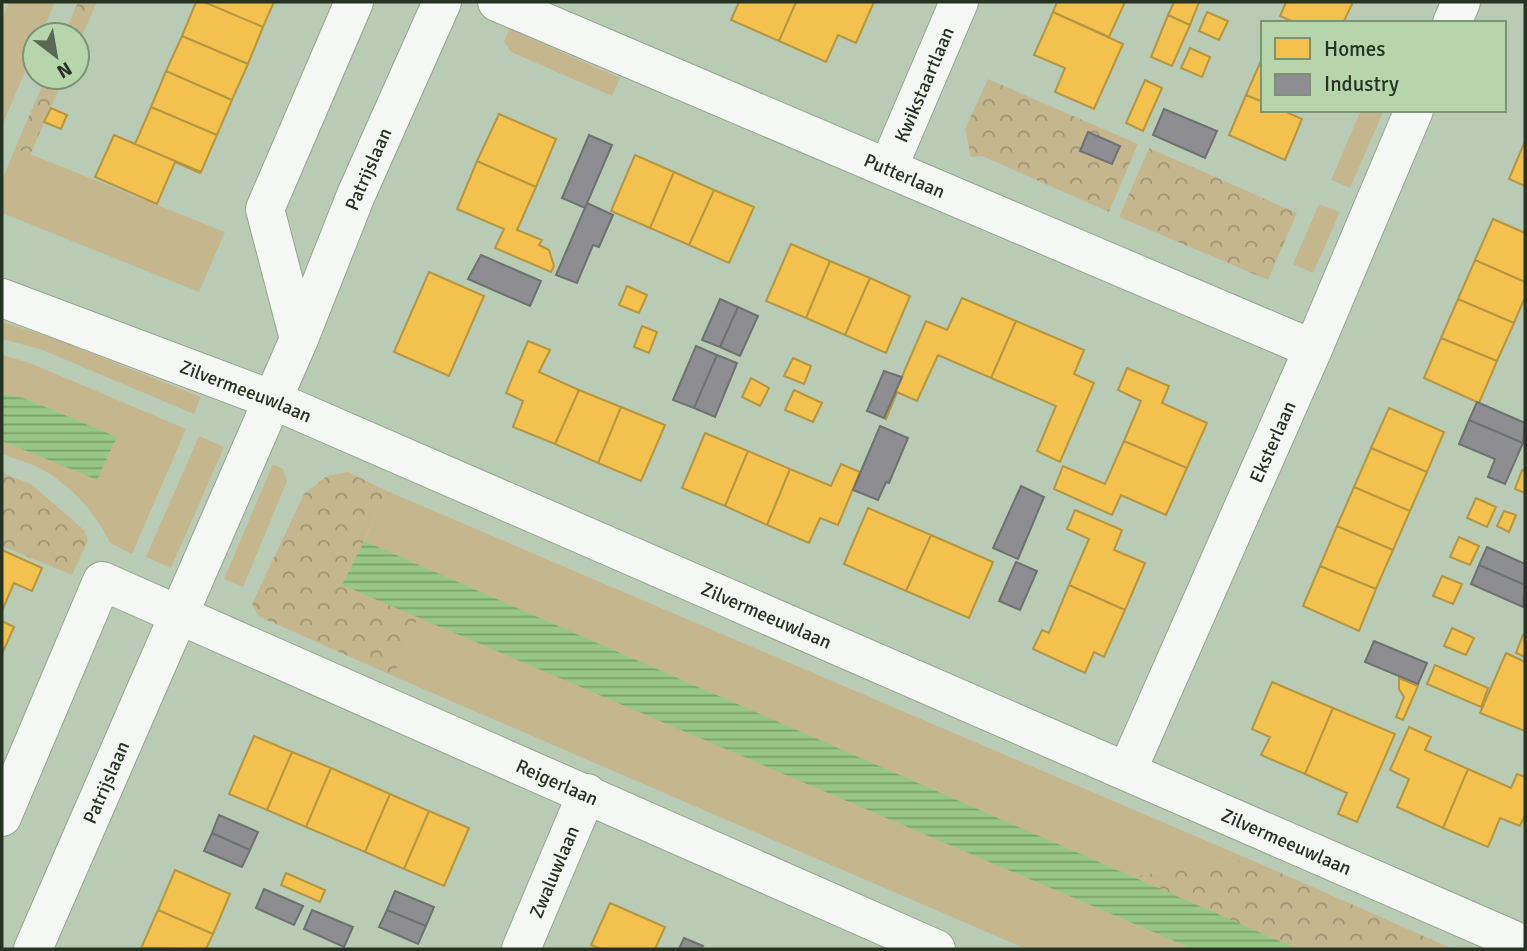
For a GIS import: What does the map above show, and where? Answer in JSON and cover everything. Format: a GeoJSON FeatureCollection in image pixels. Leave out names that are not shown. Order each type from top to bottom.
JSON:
{"type":"FeatureCollection","features":[{"type":"Feature","properties":{"kind":"street"},"geometry":{"type":"LineString","coordinates":[[299,340],[265,209],[354,2]]}},
{"type":"Feature","properties":{"kind":"street","name":"Patrijslaan"},"geometry":{"type":"LineString","coordinates":[[33,949],[299,340],[356,195],[442,2]]}},
{"type":"Feature","properties":{"kind":"street","name":"Putterlaan"},"geometry":{"type":"LineString","coordinates":[[497,2],[1313,349]]}},
{"type":"Feature","properties":{"kind":"street","name":"Kwikstaartlaan"},"geometry":{"type":"LineString","coordinates":[[888,168],[959,2]]}},
{"type":"Feature","properties":{"kind":"street"},"geometry":{"type":"LineString","coordinates":[[1453,21],[1461,2]]}},
{"type":"Feature","properties":{"kind":"street","name":"Eksterlaan"},"geometry":{"type":"LineString","coordinates":[[1127,771],[1313,349],[1413,112]]}},
{"type":"Feature","properties":{"kind":"street","name":"Zilvermeeuwlaan"},"geometry":{"type":"LineString","coordinates":[[2,298],[273,400],[1525,945]]}},
{"type":"Feature","properties":{"kind":"street"},"geometry":{"type":"LineString","coordinates":[[2,817],[102,580],[178,615]]}},
{"type":"Feature","properties":{"kind":"street","name":"Reigerlaan"},"geometry":{"type":"LineString","coordinates":[[178,615],[936,949]]}},
{"type":"Feature","properties":{"kind":"street","name":"Zwaluwlaan"},"geometry":{"type":"LineString","coordinates":[[521,949],[587,793]]}},
{"type":"Feature","properties":{"kind":"green space"},"geometry":{"type":"Polygon","coordinates":[[[9,2],[55,2],[47,21],[21,21],[21,81],[2,126],[2,19],[9,2]]]}},
{"type":"Feature","properties":{"kind":"green space"},"geometry":{"type":"Polygon","coordinates":[[[78,2],[97,2],[89,21],[70,21],[78,2]]]}},
{"type":"Feature","properties":{"kind":"green space"},"geometry":{"type":"Polygon","coordinates":[[[509,29],[620,78],[612,96],[511,52],[504,42],[509,29]]]}},
{"type":"Feature","properties":{"kind":"green space"},"geometry":{"type":"Polygon","coordinates":[[[988,79],[1138,144],[1109,212],[982,156],[971,157],[965,129],[988,79]]]}},
{"type":"Feature","properties":{"kind":"green space"},"geometry":{"type":"Polygon","coordinates":[[[40,91],[58,91],[30,155],[15,148],[40,91]]]}},
{"type":"Feature","properties":{"kind":"green space"},"geometry":{"type":"Polygon","coordinates":[[[1360,112],[1383,112],[1350,188],[1331,180],[1360,112]]]}},
{"type":"Feature","properties":{"kind":"green space"},"geometry":{"type":"Polygon","coordinates":[[[15,148],[225,232],[199,292],[2,213],[2,181],[15,148]]]}},
{"type":"Feature","properties":{"kind":"green space"},"geometry":{"type":"Polygon","coordinates":[[[1149,148],[1297,213],[1268,280],[1119,217],[1149,148]]]}},
{"type":"Feature","properties":{"kind":"green space"},"geometry":{"type":"Polygon","coordinates":[[[1319,204],[1340,212],[1313,273],[1293,264],[1319,204]]]}},
{"type":"Feature","properties":{"kind":"green space"},"geometry":{"type":"Polygon","coordinates":[[[2,322],[53,338],[201,397],[194,414],[40,349],[2,339],[2,322]]]}},
{"type":"Feature","properties":{"kind":"green space"},"geometry":{"type":"Polygon","coordinates":[[[2,355],[30,363],[186,429],[132,554],[110,543],[90,511],[63,484],[38,468],[2,454],[2,441],[97,480],[117,437],[24,398],[2,393],[2,355]]]}},
{"type":"Feature","properties":{"kind":"green space"},"geometry":{"type":"Polygon","coordinates":[[[199,436],[224,447],[171,568],[146,557],[199,436]]]}},
{"type":"Feature","properties":{"kind":"green space"},"geometry":{"type":"Polygon","coordinates":[[[273,464],[283,469],[287,481],[243,587],[224,579],[273,464]]]}},
{"type":"Feature","properties":{"kind":"green space"},"geometry":{"type":"Polygon","coordinates":[[[348,472],[387,491],[343,585],[418,617],[393,676],[258,616],[252,604],[304,494],[327,476],[348,472]]]}},
{"type":"Feature","properties":{"kind":"green space"},"geometry":{"type":"Polygon","coordinates":[[[2,473],[31,484],[84,530],[88,541],[72,575],[2,546],[2,473]]]}},
{"type":"Feature","properties":{"kind":"green space"},"geometry":{"type":"Polygon","coordinates":[[[387,491],[1249,859],[1129,877],[364,541],[387,491]]]}},
{"type":"Feature","properties":{"kind":"green space"},"geometry":{"type":"Polygon","coordinates":[[[418,617],[1193,949],[1026,949],[393,676],[418,617]]]}},
{"type":"Feature","properties":{"kind":"green space"},"geometry":{"type":"Polygon","coordinates":[[[1249,859],[1453,949],[1298,949],[1129,877],[1249,859]]]}},
{"type":"Feature","properties":{"kind":"shaded area"},"geometry":{"type":"Polygon","coordinates":[[[2,393],[24,398],[117,437],[97,480],[2,441],[2,393]]]}},
{"type":"Feature","properties":{"kind":"shaded area"},"geometry":{"type":"Polygon","coordinates":[[[364,541],[1298,949],[1193,949],[342,585],[364,541]]]}},
{"type":"Feature","properties":{"kind":"building: Homes"},"geometry":{"type":"Polygon","coordinates":[[[196,2],[204,2],[263,27],[248,64],[182,36],[196,2]]]}},
{"type":"Feature","properties":{"kind":"building: Homes"},"geometry":{"type":"Polygon","coordinates":[[[204,2],[274,2],[263,27],[204,2]]]}},
{"type":"Feature","properties":{"kind":"building: Homes"},"geometry":{"type":"Polygon","coordinates":[[[739,2],[796,2],[779,41],[731,20],[739,2]]]}},
{"type":"Feature","properties":{"kind":"building: Homes"},"geometry":{"type":"Polygon","coordinates":[[[796,2],[874,2],[856,43],[838,35],[826,62],[779,41],[796,2]]]}},
{"type":"Feature","properties":{"kind":"building: Homes"},"geometry":{"type":"Polygon","coordinates":[[[1057,2],[1125,2],[1109,37],[1053,12],[1057,2]]]}},
{"type":"Feature","properties":{"kind":"building: Homes"},"geometry":{"type":"Polygon","coordinates":[[[1174,2],[1199,2],[1190,25],[1168,15],[1174,2]]]}},
{"type":"Feature","properties":{"kind":"building: Homes"},"geometry":{"type":"Polygon","coordinates":[[[1286,2],[1353,2],[1344,21],[1291,21],[1280,16],[1286,2]]]}},
{"type":"Feature","properties":{"kind":"building: Homes"},"geometry":{"type":"Polygon","coordinates":[[[1053,12],[1123,44],[1094,109],[1055,92],[1065,68],[1034,55],[1053,12]]]}},
{"type":"Feature","properties":{"kind":"building: Homes"},"geometry":{"type":"Polygon","coordinates":[[[1207,12],[1228,21],[1219,40],[1199,31],[1207,12]]]}},
{"type":"Feature","properties":{"kind":"building: Homes"},"geometry":{"type":"Polygon","coordinates":[[[1168,15],[1190,25],[1172,66],[1151,57],[1168,15]]]}},
{"type":"Feature","properties":{"kind":"building: Homes"},"geometry":{"type":"Polygon","coordinates":[[[182,36],[248,64],[232,100],[166,71],[182,36]]]}},
{"type":"Feature","properties":{"kind":"building: Homes"},"geometry":{"type":"Polygon","coordinates":[[[1190,48],[1210,57],[1202,77],[1181,68],[1190,48]]]}},
{"type":"Feature","properties":{"kind":"building: Homes"},"geometry":{"type":"Polygon","coordinates":[[[1261,61],[1261,101],[1246,95],[1261,61]]]}},
{"type":"Feature","properties":{"kind":"building: Homes"},"geometry":{"type":"Polygon","coordinates":[[[166,71],[232,100],[217,135],[151,107],[166,71]]]}},
{"type":"Feature","properties":{"kind":"building: Homes"},"geometry":{"type":"Polygon","coordinates":[[[1145,80],[1162,88],[1143,131],[1126,123],[1145,80]]]}},
{"type":"Feature","properties":{"kind":"building: Homes"},"geometry":{"type":"Polygon","coordinates":[[[1246,95],[1261,101],[1261,112],[1286,112],[1302,119],[1285,160],[1229,135],[1246,95]]]}},
{"type":"Feature","properties":{"kind":"building: Homes"},"geometry":{"type":"Polygon","coordinates":[[[151,107],[217,135],[201,172],[135,144],[151,107]]]}},
{"type":"Feature","properties":{"kind":"building: Homes"},"geometry":{"type":"Polygon","coordinates":[[[51,108],[67,115],[61,129],[44,122],[51,108]]]}},
{"type":"Feature","properties":{"kind":"building: Homes"},"geometry":{"type":"Polygon","coordinates":[[[499,114],[556,139],[536,187],[477,161],[499,114]]]}},
{"type":"Feature","properties":{"kind":"building: Homes"},"geometry":{"type":"Polygon","coordinates":[[[114,135],[201,172],[175,162],[157,204],[95,177],[114,135]]]}},
{"type":"Feature","properties":{"kind":"building: Homes"},"geometry":{"type":"Polygon","coordinates":[[[1525,141],[1525,186],[1509,179],[1525,141]]]}},
{"type":"Feature","properties":{"kind":"building: Homes"},"geometry":{"type":"Polygon","coordinates":[[[635,155],[674,172],[650,228],[611,211],[635,155]]]}},
{"type":"Feature","properties":{"kind":"building: Homes"},"geometry":{"type":"Polygon","coordinates":[[[477,161],[536,187],[517,230],[542,240],[539,245],[549,250],[554,266],[551,272],[495,248],[504,229],[457,209],[477,161]]]}},
{"type":"Feature","properties":{"kind":"building: Homes"},"geometry":{"type":"Polygon","coordinates":[[[674,172],[714,190],[689,245],[650,228],[674,172]]]}},
{"type":"Feature","properties":{"kind":"building: Homes"},"geometry":{"type":"Polygon","coordinates":[[[714,190],[754,207],[729,263],[689,245],[714,190]]]}},
{"type":"Feature","properties":{"kind":"building: Homes"},"geometry":{"type":"Polygon","coordinates":[[[1493,219],[1525,233],[1525,282],[1475,260],[1493,219]]]}},
{"type":"Feature","properties":{"kind":"building: Homes"},"geometry":{"type":"Polygon","coordinates":[[[791,244],[830,261],[806,318],[766,301],[791,244]]]}},
{"type":"Feature","properties":{"kind":"building: Homes"},"geometry":{"type":"Polygon","coordinates":[[[1475,260],[1525,282],[1525,297],[1514,323],[1458,299],[1475,260]]]}},
{"type":"Feature","properties":{"kind":"building: Homes"},"geometry":{"type":"Polygon","coordinates":[[[830,261],[870,278],[845,335],[806,318],[830,261]]]}},
{"type":"Feature","properties":{"kind":"building: Homes"},"geometry":{"type":"Polygon","coordinates":[[[429,272],[484,296],[449,376],[394,352],[429,272]]]}},
{"type":"Feature","properties":{"kind":"building: Homes"},"geometry":{"type":"Polygon","coordinates":[[[870,278],[910,296],[886,353],[845,335],[870,278]]]}},
{"type":"Feature","properties":{"kind":"building: Homes"},"geometry":{"type":"Polygon","coordinates":[[[627,286],[647,295],[639,313],[619,305],[627,286]]]}},
{"type":"Feature","properties":{"kind":"building: Homes"},"geometry":{"type":"Polygon","coordinates":[[[962,298],[1016,321],[991,378],[938,355],[917,401],[897,392],[886,419],[884,418],[926,321],[947,330],[962,298]]]}},
{"type":"Feature","properties":{"kind":"building: Homes"},"geometry":{"type":"Polygon","coordinates":[[[1458,299],[1514,323],[1497,361],[1441,338],[1458,299]]]}},
{"type":"Feature","properties":{"kind":"building: Homes"},"geometry":{"type":"Polygon","coordinates":[[[1016,321],[1084,350],[1074,374],[1094,383],[1060,462],[1037,451],[1056,406],[991,378],[1016,321]]]}},
{"type":"Feature","properties":{"kind":"building: Homes"},"geometry":{"type":"Polygon","coordinates":[[[642,326],[657,332],[649,353],[634,347],[642,326]]]}},
{"type":"Feature","properties":{"kind":"building: Homes"},"geometry":{"type":"Polygon","coordinates":[[[1441,338],[1497,361],[1479,403],[1424,378],[1441,338]]]}},
{"type":"Feature","properties":{"kind":"building: Homes"},"geometry":{"type":"Polygon","coordinates":[[[528,341],[550,350],[539,372],[579,390],[555,444],[513,427],[523,401],[506,393],[528,341]]]}},
{"type":"Feature","properties":{"kind":"building: Homes"},"geometry":{"type":"Polygon","coordinates":[[[793,358],[811,366],[804,384],[784,376],[793,358]]]}},
{"type":"Feature","properties":{"kind":"building: Homes"},"geometry":{"type":"Polygon","coordinates":[[[1127,368],[1169,386],[1162,403],[1207,423],[1187,468],[1124,441],[1141,401],[1118,390],[1127,368]]]}},
{"type":"Feature","properties":{"kind":"building: Homes"},"geometry":{"type":"Polygon","coordinates":[[[751,378],[769,388],[760,406],[742,397],[751,378]]]}},
{"type":"Feature","properties":{"kind":"building: Homes"},"geometry":{"type":"Polygon","coordinates":[[[579,390],[621,407],[598,463],[555,444],[579,390]]]}},
{"type":"Feature","properties":{"kind":"building: Homes"},"geometry":{"type":"Polygon","coordinates":[[[794,390],[822,403],[813,422],[785,410],[794,390]]]}},
{"type":"Feature","properties":{"kind":"building: Homes"},"geometry":{"type":"Polygon","coordinates":[[[621,407],[665,425],[641,481],[598,463],[621,407]]]}},
{"type":"Feature","properties":{"kind":"building: Homes"},"geometry":{"type":"Polygon","coordinates":[[[1389,408],[1444,432],[1427,472],[1371,448],[1389,408]]]}},
{"type":"Feature","properties":{"kind":"building: Homes"},"geometry":{"type":"Polygon","coordinates":[[[705,433],[748,451],[725,506],[682,488],[705,433]]]}},
{"type":"Feature","properties":{"kind":"building: Homes"},"geometry":{"type":"Polygon","coordinates":[[[1124,441],[1187,468],[1166,515],[1121,495],[1112,515],[1054,489],[1063,466],[1105,484],[1124,441]]]}},
{"type":"Feature","properties":{"kind":"building: Homes"},"geometry":{"type":"Polygon","coordinates":[[[1371,448],[1427,472],[1410,511],[1354,487],[1371,448]]]}},
{"type":"Feature","properties":{"kind":"building: Homes"},"geometry":{"type":"Polygon","coordinates":[[[748,451],[790,469],[767,525],[725,506],[748,451]]]}},
{"type":"Feature","properties":{"kind":"building: Homes"},"geometry":{"type":"Polygon","coordinates":[[[841,464],[860,472],[838,525],[820,518],[809,543],[767,525],[790,469],[831,486],[841,464]]]}},
{"type":"Feature","properties":{"kind":"building: Homes"},"geometry":{"type":"Polygon","coordinates":[[[1522,470],[1525,471],[1525,493],[1515,489],[1522,470]]]}},
{"type":"Feature","properties":{"kind":"building: Homes"},"geometry":{"type":"Polygon","coordinates":[[[1354,487],[1410,511],[1393,550],[1337,526],[1354,487]]]}},
{"type":"Feature","properties":{"kind":"building: Homes"},"geometry":{"type":"Polygon","coordinates":[[[1476,498],[1496,507],[1487,527],[1467,518],[1476,498]]]}},
{"type":"Feature","properties":{"kind":"building: Homes"},"geometry":{"type":"Polygon","coordinates":[[[868,508],[931,535],[906,591],[844,564],[868,508]]]}},
{"type":"Feature","properties":{"kind":"building: Homes"},"geometry":{"type":"Polygon","coordinates":[[[1075,510],[1122,530],[1114,550],[1145,563],[1125,610],[1069,585],[1089,539],[1067,529],[1075,510]]]}},
{"type":"Feature","properties":{"kind":"building: Homes"},"geometry":{"type":"Polygon","coordinates":[[[1504,511],[1516,515],[1509,532],[1497,526],[1504,511]]]}},
{"type":"Feature","properties":{"kind":"building: Homes"},"geometry":{"type":"Polygon","coordinates":[[[1337,526],[1393,550],[1376,589],[1320,566],[1337,526]]]}},
{"type":"Feature","properties":{"kind":"building: Homes"},"geometry":{"type":"Polygon","coordinates":[[[931,535],[993,562],[969,618],[906,591],[931,535]]]}},
{"type":"Feature","properties":{"kind":"building: Homes"},"geometry":{"type":"Polygon","coordinates":[[[1459,537],[1479,546],[1470,565],[1450,557],[1459,537]]]}},
{"type":"Feature","properties":{"kind":"building: Homes"},"geometry":{"type":"Polygon","coordinates":[[[2,550],[42,568],[32,591],[14,583],[2,611],[2,550]]]}},
{"type":"Feature","properties":{"kind":"building: Homes"},"geometry":{"type":"Polygon","coordinates":[[[1320,566],[1376,589],[1359,631],[1303,606],[1320,566]]]}},
{"type":"Feature","properties":{"kind":"building: Homes"},"geometry":{"type":"Polygon","coordinates":[[[1442,576],[1462,584],[1453,604],[1433,596],[1442,576]]]}},
{"type":"Feature","properties":{"kind":"building: Homes"},"geometry":{"type":"Polygon","coordinates":[[[1069,585],[1125,610],[1104,657],[1094,652],[1085,673],[1033,649],[1042,630],[1049,633],[1069,585]]]}},
{"type":"Feature","properties":{"kind":"building: Homes"},"geometry":{"type":"Polygon","coordinates":[[[2,621],[14,627],[2,654],[2,621]]]}},
{"type":"Feature","properties":{"kind":"building: Homes"},"geometry":{"type":"Polygon","coordinates":[[[1452,628],[1474,638],[1466,655],[1444,646],[1452,628]]]}},
{"type":"Feature","properties":{"kind":"building: Homes"},"geometry":{"type":"Polygon","coordinates":[[[1523,635],[1525,636],[1525,657],[1516,653],[1523,635]]]}},
{"type":"Feature","properties":{"kind":"building: Homes"},"geometry":{"type":"Polygon","coordinates":[[[1506,653],[1525,662],[1525,731],[1480,713],[1506,653]]]}},
{"type":"Feature","properties":{"kind":"building: Homes"},"geometry":{"type":"Polygon","coordinates":[[[1435,665],[1488,688],[1481,707],[1427,684],[1435,665]]]}},
{"type":"Feature","properties":{"kind":"building: Homes"},"geometry":{"type":"Polygon","coordinates":[[[1399,678],[1418,686],[1403,720],[1396,717],[1404,697],[1399,689],[1399,678]]]}},
{"type":"Feature","properties":{"kind":"building: Homes"},"geometry":{"type":"Polygon","coordinates":[[[1272,682],[1333,708],[1305,774],[1261,755],[1270,737],[1252,729],[1272,682]]]}},
{"type":"Feature","properties":{"kind":"building: Homes"},"geometry":{"type":"Polygon","coordinates":[[[1333,708],[1395,734],[1357,822],[1338,814],[1347,793],[1305,774],[1333,708]]]}},
{"type":"Feature","properties":{"kind":"building: Homes"},"geometry":{"type":"Polygon","coordinates":[[[1409,727],[1431,737],[1425,750],[1468,769],[1443,828],[1397,807],[1409,779],[1390,770],[1409,727]]]}},
{"type":"Feature","properties":{"kind":"building: Homes"},"geometry":{"type":"Polygon","coordinates":[[[254,736],[292,752],[267,810],[229,794],[254,736]]]}},
{"type":"Feature","properties":{"kind":"building: Homes"},"geometry":{"type":"Polygon","coordinates":[[[292,752],[331,768],[306,827],[267,810],[292,752]]]}},
{"type":"Feature","properties":{"kind":"building: Homes"},"geometry":{"type":"Polygon","coordinates":[[[331,768],[390,794],[365,852],[306,827],[331,768]]]}},
{"type":"Feature","properties":{"kind":"building: Homes"},"geometry":{"type":"Polygon","coordinates":[[[1468,769],[1511,788],[1517,774],[1525,777],[1525,815],[1520,826],[1500,818],[1488,847],[1443,828],[1468,769]]]}},
{"type":"Feature","properties":{"kind":"building: Homes"},"geometry":{"type":"Polygon","coordinates":[[[390,794],[429,811],[404,869],[365,852],[390,794]]]}},
{"type":"Feature","properties":{"kind":"building: Homes"},"geometry":{"type":"Polygon","coordinates":[[[429,811],[469,828],[444,886],[404,869],[429,811]]]}},
{"type":"Feature","properties":{"kind":"building: Homes"},"geometry":{"type":"Polygon","coordinates":[[[175,870],[230,894],[213,934],[158,910],[175,870]]]}},
{"type":"Feature","properties":{"kind":"building: Homes"},"geometry":{"type":"Polygon","coordinates":[[[286,873],[325,890],[320,902],[281,885],[286,873]]]}},
{"type":"Feature","properties":{"kind":"building: Homes"},"geometry":{"type":"Polygon","coordinates":[[[610,903],[665,927],[655,949],[601,949],[591,945],[610,903]]]}},
{"type":"Feature","properties":{"kind":"building: Homes"},"geometry":{"type":"Polygon","coordinates":[[[158,910],[213,934],[206,949],[141,948],[158,910]]]}},
{"type":"Feature","properties":{"kind":"building: Industry"},"geometry":{"type":"Polygon","coordinates":[[[1164,109],[1217,131],[1205,158],[1153,135],[1164,109]]]}},
{"type":"Feature","properties":{"kind":"building: Industry"},"geometry":{"type":"Polygon","coordinates":[[[1088,132],[1120,146],[1112,164],[1080,151],[1088,132]]]}},
{"type":"Feature","properties":{"kind":"building: Industry"},"geometry":{"type":"Polygon","coordinates":[[[589,135],[612,145],[585,208],[562,198],[589,135]]]}},
{"type":"Feature","properties":{"kind":"building: Industry"},"geometry":{"type":"Polygon","coordinates":[[[587,203],[613,215],[599,247],[593,245],[577,283],[556,275],[587,203]]]}},
{"type":"Feature","properties":{"kind":"building: Industry"},"geometry":{"type":"Polygon","coordinates":[[[481,255],[541,281],[530,306],[468,279],[481,255]]]}},
{"type":"Feature","properties":{"kind":"building: Industry"},"geometry":{"type":"Polygon","coordinates":[[[720,299],[738,307],[720,347],[702,340],[720,299]]]}},
{"type":"Feature","properties":{"kind":"building: Industry"},"geometry":{"type":"Polygon","coordinates":[[[738,307],[758,316],[740,356],[720,347],[738,307]]]}},
{"type":"Feature","properties":{"kind":"building: Industry"},"geometry":{"type":"Polygon","coordinates":[[[696,346],[717,355],[694,408],[673,400],[696,346]]]}},
{"type":"Feature","properties":{"kind":"building: Industry"},"geometry":{"type":"Polygon","coordinates":[[[717,355],[737,363],[715,417],[694,408],[717,355]]]}},
{"type":"Feature","properties":{"kind":"building: Industry"},"geometry":{"type":"Polygon","coordinates":[[[884,371],[902,377],[884,418],[867,411],[884,371]]]}},
{"type":"Feature","properties":{"kind":"building: Industry"},"geometry":{"type":"Polygon","coordinates":[[[1477,402],[1525,423],[1523,443],[1469,420],[1477,402]]]}},
{"type":"Feature","properties":{"kind":"building: Industry"},"geometry":{"type":"Polygon","coordinates":[[[1469,420],[1523,443],[1505,484],[1488,477],[1495,459],[1459,444],[1469,420]]]}},
{"type":"Feature","properties":{"kind":"building: Industry"},"geometry":{"type":"Polygon","coordinates":[[[880,426],[908,438],[889,483],[886,482],[878,500],[853,490],[880,426]]]}},
{"type":"Feature","properties":{"kind":"building: Industry"},"geometry":{"type":"Polygon","coordinates":[[[1021,486],[1044,497],[1018,559],[993,548],[1021,486]]]}},
{"type":"Feature","properties":{"kind":"building: Industry"},"geometry":{"type":"Polygon","coordinates":[[[1487,547],[1525,564],[1525,585],[1479,565],[1487,547]]]}},
{"type":"Feature","properties":{"kind":"building: Industry"},"geometry":{"type":"Polygon","coordinates":[[[1016,562],[1037,571],[1020,610],[999,601],[1016,562]]]}},
{"type":"Feature","properties":{"kind":"building: Industry"},"geometry":{"type":"Polygon","coordinates":[[[1479,565],[1525,585],[1523,607],[1471,584],[1479,565]]]}},
{"type":"Feature","properties":{"kind":"building: Industry"},"geometry":{"type":"Polygon","coordinates":[[[1374,641],[1427,663],[1418,684],[1365,662],[1374,641]]]}},
{"type":"Feature","properties":{"kind":"building: Industry"},"geometry":{"type":"Polygon","coordinates":[[[219,815],[258,832],[250,850],[212,833],[219,815]]]}},
{"type":"Feature","properties":{"kind":"building: Industry"},"geometry":{"type":"Polygon","coordinates":[[[212,833],[250,850],[242,867],[204,851],[212,833]]]}},
{"type":"Feature","properties":{"kind":"building: Industry"},"geometry":{"type":"Polygon","coordinates":[[[264,889],[303,906],[294,925],[256,908],[264,889]]]}},
{"type":"Feature","properties":{"kind":"building: Industry"},"geometry":{"type":"Polygon","coordinates":[[[395,891],[434,907],[426,926],[387,910],[395,891]]]}},
{"type":"Feature","properties":{"kind":"building: Industry"},"geometry":{"type":"Polygon","coordinates":[[[312,910],[353,927],[344,947],[304,929],[312,910]]]}},
{"type":"Feature","properties":{"kind":"building: Industry"},"geometry":{"type":"Polygon","coordinates":[[[387,910],[426,926],[418,944],[379,927],[387,910]]]}},
{"type":"Feature","properties":{"kind":"building: Industry"},"geometry":{"type":"Polygon","coordinates":[[[684,938],[703,946],[701,949],[679,949],[684,938]]]}}]}
